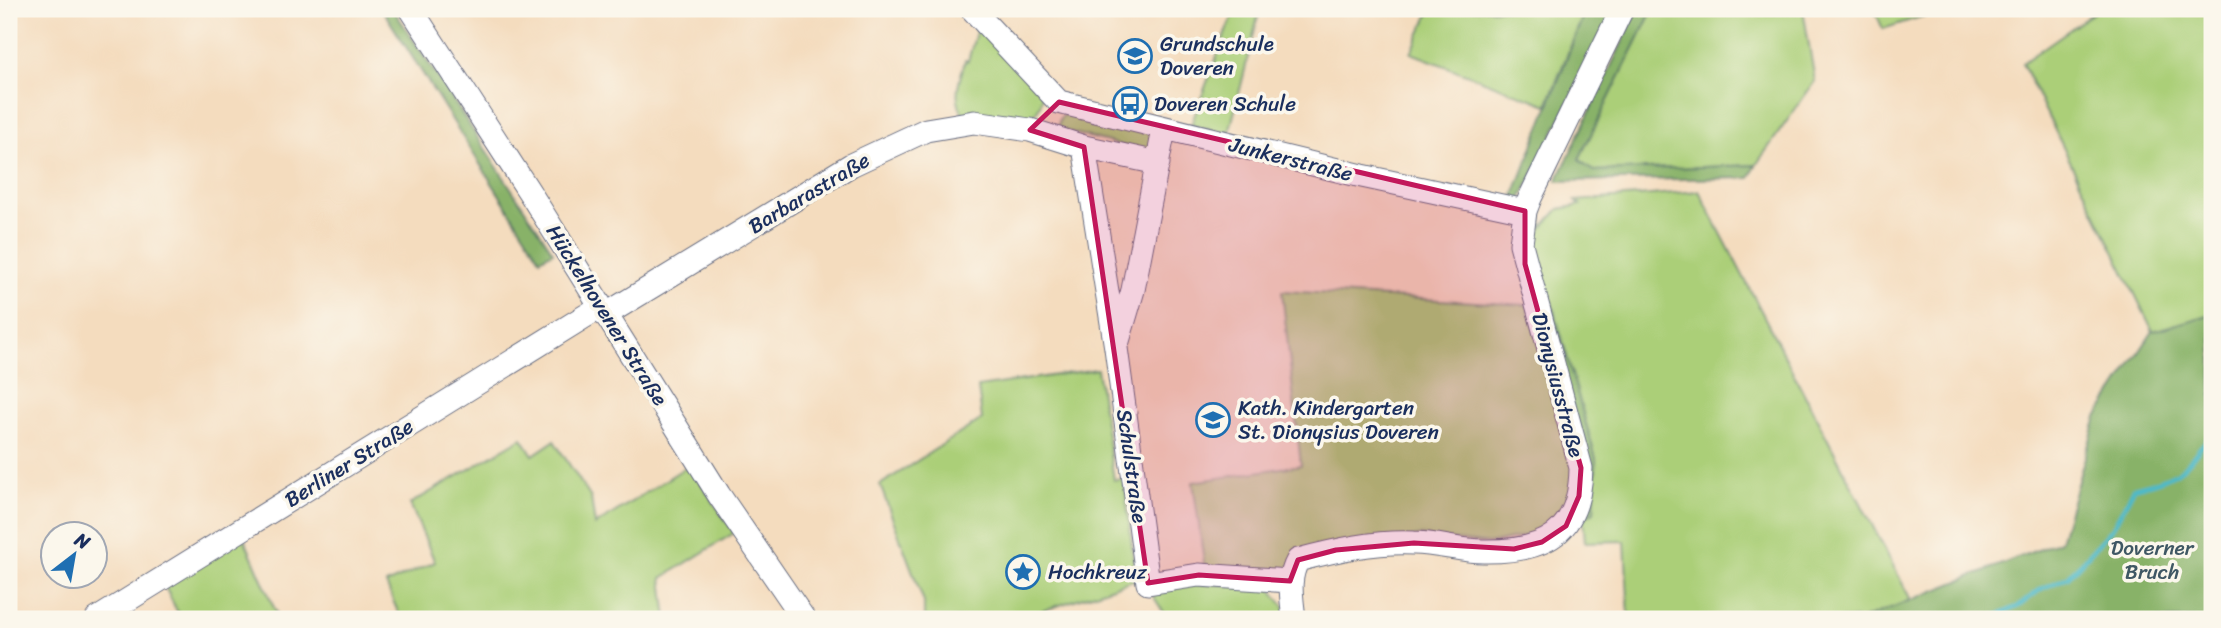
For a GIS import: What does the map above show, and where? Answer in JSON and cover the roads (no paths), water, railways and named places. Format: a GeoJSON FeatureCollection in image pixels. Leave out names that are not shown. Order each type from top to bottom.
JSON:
{"type":"FeatureCollection","features":[{"type":"Feature","properties":{"kind":"street","name":"Hückelhovener Straße"},"geometry":{"type":"LineString","coordinates":[[411,9],[537,203],[719,495],[804,619]]}},
{"type":"Feature","properties":{"kind":"street"},"geometry":{"type":"LineString","coordinates":[[972,9],[1059,102],[1030,130]]}},
{"type":"Feature","properties":{"kind":"street","name":"Dionysiusstraße"},"geometry":{"type":"LineString","coordinates":[[1290,581],[1298,560],[1336,550],[1414,542],[1482,551],[1514,549],[1549,539],[1566,526],[1572,516],[1579,496],[1581,468],[1521,244],[1525,211],[1622,9]]}},
{"type":"Feature","properties":{"kind":"street","name":"Junkerstraße"},"geometry":{"type":"LineString","coordinates":[[1059,102],[1362,176],[1525,211]]}},
{"type":"Feature","properties":{"kind":"street","name":"Barbarastraße"},"geometry":{"type":"LineString","coordinates":[[603,311],[851,164],[926,130],[974,122],[1030,130],[1084,147],[1158,163]]}},
{"type":"Feature","properties":{"kind":"street","name":"Schulstraße"},"geometry":{"type":"LineString","coordinates":[[1116,348],[1133,290],[1164,129]]}},
{"type":"Feature","properties":{"kind":"street","name":"Schulstraße"},"geometry":{"type":"LineString","coordinates":[[1084,147],[1116,348],[1147,583],[1199,575],[1290,581]]}},
{"type":"Feature","properties":{"kind":"street","name":"Berliner Straße"},"geometry":{"type":"LineString","coordinates":[[97,619],[603,311]]}},
{"type":"Feature","properties":{"kind":"street"},"geometry":{"type":"LineString","coordinates":[[1290,581],[1294,619]]}},
{"type":"Feature","properties":{"kind":"waterway"},"geometry":{"type":"LineString","coordinates":[[1989,619],[2019,606],[2041,589],[2068,577],[2112,529],[2134,488],[2162,480],[2181,470],[2212,436]]}},
{"type":"Feature","properties":{"kind":"place","name":"Grundschule Doveren"},"geometry":{"type":"Point","coordinates":[1135,56]}},
{"type":"Feature","properties":{"kind":"place","name":"Doveren Schule"},"geometry":{"type":"Point","coordinates":[1130,104]}},
{"type":"Feature","properties":{"kind":"place","name":"Kath. Kindergarten St. Dionysius Doveren"},"geometry":{"type":"Point","coordinates":[1213,420]}},
{"type":"Feature","properties":{"kind":"place","name":"Hochkreuz"},"geometry":{"type":"Point","coordinates":[1023,572]}},
{"type":"Feature","properties":{"kind":"park label","name":"Doverner Bruch"},"geometry":{"type":"Point","coordinates":[2152,560]}}]}
